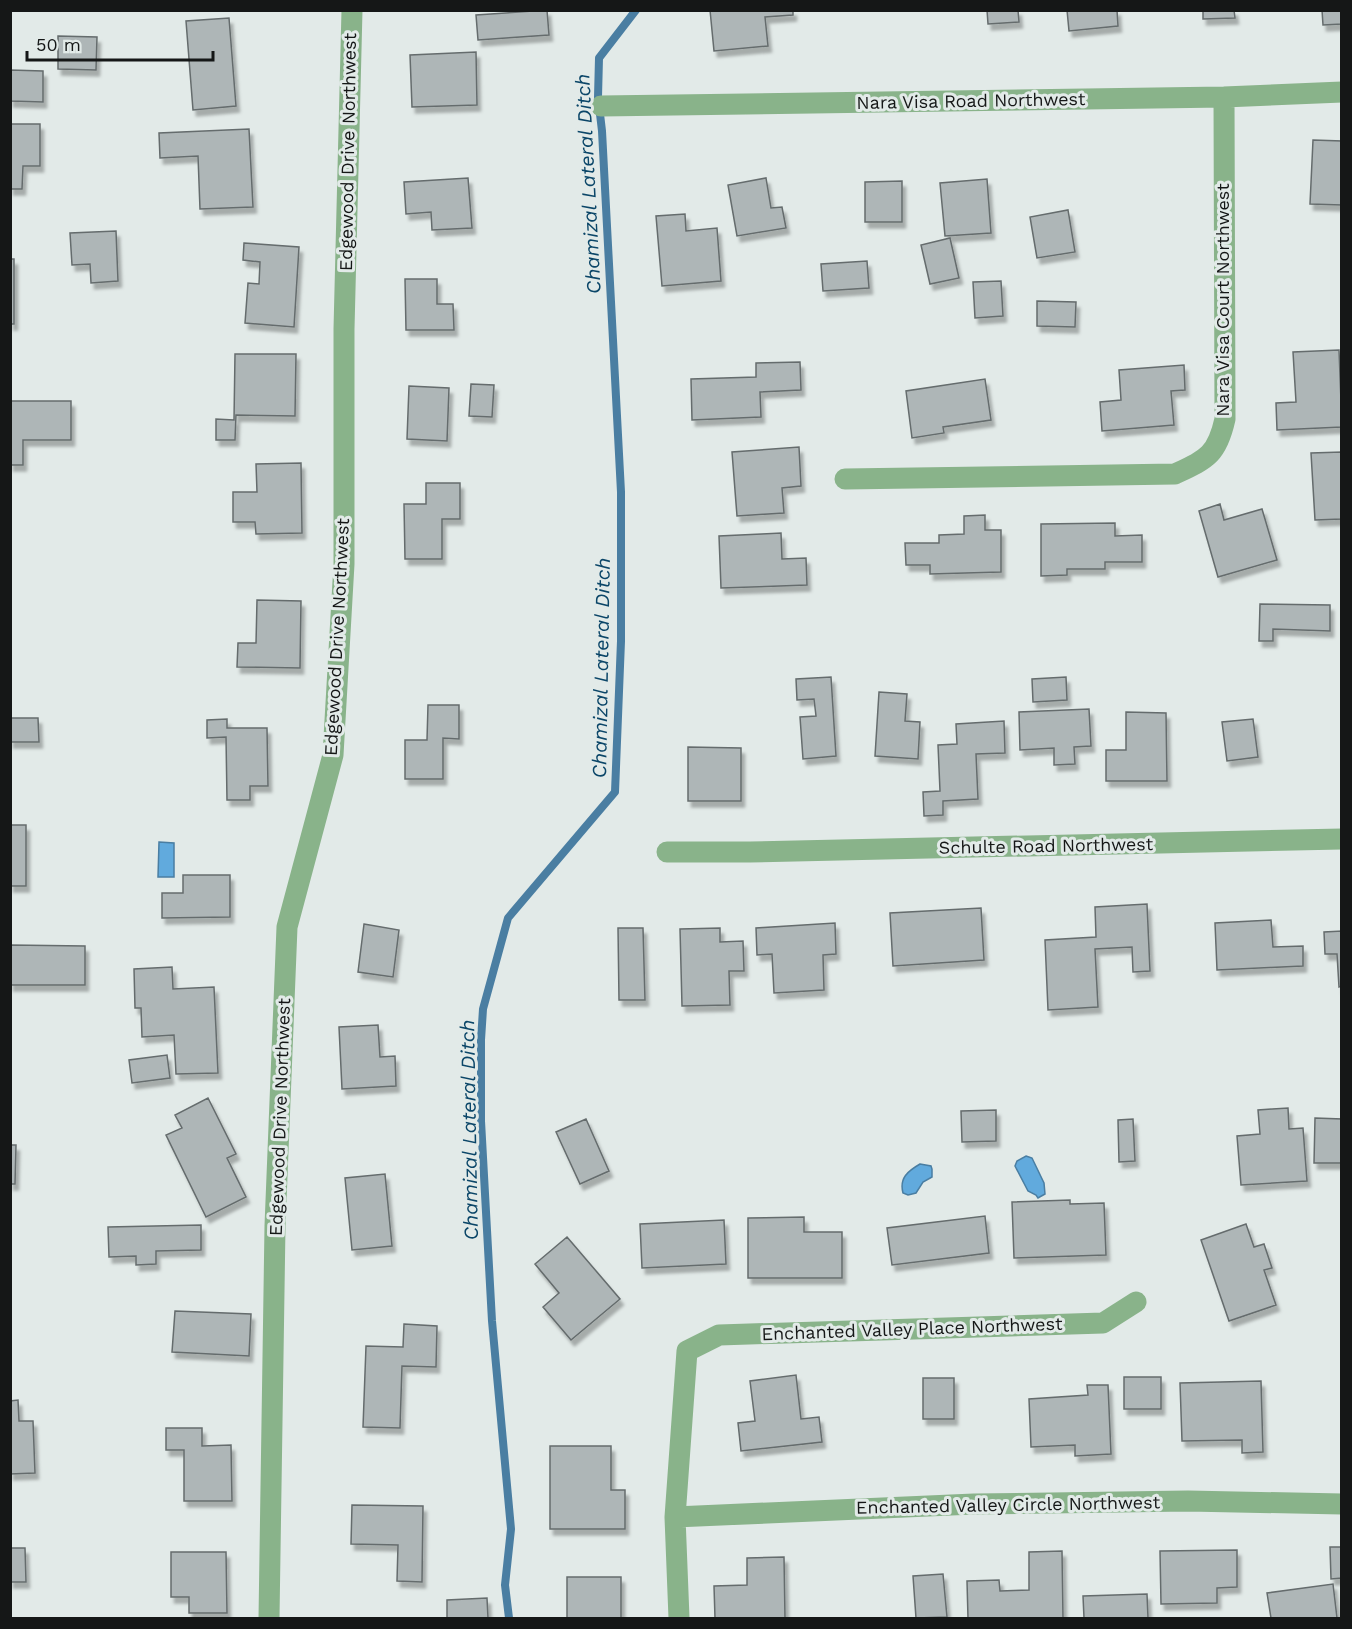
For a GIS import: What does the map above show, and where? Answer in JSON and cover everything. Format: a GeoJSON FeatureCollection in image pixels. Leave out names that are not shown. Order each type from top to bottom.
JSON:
{"type":"FeatureCollection","features":[{"type":"Feature","properties":{"kind":"street","name":"Edgewood Drive Northwest"},"geometry":{"type":"LineString","coordinates":[[269,1618],[275,1226],[287,927],[333,755],[344,564],[344,329],[352,10]]}},
{"type":"Feature","properties":{"kind":"street","name":"Nara Visa Road Northwest"},"geometry":{"type":"LineString","coordinates":[[601,106],[1224,97],[1341,92]]}},
{"type":"Feature","properties":{"kind":"street","name":"Nara Visa Court Northwest"},"geometry":{"type":"LineString","coordinates":[[845,479],[1175,474],[1208,456],[1220,441],[1224,419],[1224,97]]}},
{"type":"Feature","properties":{"kind":"street","name":"Schulte Road Northwest"},"geometry":{"type":"LineString","coordinates":[[667,852],[1341,839]]}},
{"type":"Feature","properties":{"kind":"street","name":"Enchanted Valley Place Northwest"},"geometry":{"type":"LineString","coordinates":[[675,1517],[687,1351],[719,1335],[1103,1323],[1136,1302]]}},
{"type":"Feature","properties":{"kind":"street","name":"Enchanted Valley Circle Northwest"},"geometry":{"type":"LineString","coordinates":[[675,1517],[974,1504],[1188,1501],[1341,1504]]}},
{"type":"Feature","properties":{"kind":"street"},"geometry":{"type":"LineString","coordinates":[[675,1517],[679,1618]]}},
{"type":"Feature","properties":{"kind":"water"},"geometry":{"type":"Polygon","coordinates":[[[159,842],[174,843],[174,877],[158,877],[159,842]]]}},
{"type":"Feature","properties":{"kind":"water"},"geometry":{"type":"Polygon","coordinates":[[[1026,1156],[1032,1158],[1044,1183],[1045,1194],[1038,1198],[1028,1191],[1015,1166],[1017,1161],[1026,1156]]]}},
{"type":"Feature","properties":{"kind":"water"},"geometry":{"type":"Polygon","coordinates":[[[920,1164],[931,1166],[932,1177],[923,1182],[916,1193],[908,1195],[903,1193],[903,1179],[920,1164]]]}},
{"type":"Feature","properties":{"kind":"building"},"geometry":{"type":"Polygon","coordinates":[[[547,10],[549,35],[478,40],[476,15],[547,10]]]}},
{"type":"Feature","properties":{"kind":"building"},"geometry":{"type":"Polygon","coordinates":[[[710,10],[793,10],[793,15],[765,17],[768,46],[714,51],[710,10]]]}},
{"type":"Feature","properties":{"kind":"building"},"geometry":{"type":"Polygon","coordinates":[[[987,10],[1018,10],[1019,22],[988,24],[987,10]]]}},
{"type":"Feature","properties":{"kind":"building"},"geometry":{"type":"Polygon","coordinates":[[[1067,10],[1117,10],[1118,26],[1069,31],[1067,10]]]}},
{"type":"Feature","properties":{"kind":"building"},"geometry":{"type":"Polygon","coordinates":[[[1203,10],[1234,10],[1235,18],[1203,19],[1203,10]]]}},
{"type":"Feature","properties":{"kind":"building"},"geometry":{"type":"Polygon","coordinates":[[[1322,10],[1342,10],[1342,24],[1323,25],[1322,10]]]}},
{"type":"Feature","properties":{"kind":"building"},"geometry":{"type":"Polygon","coordinates":[[[229,18],[236,106],[193,110],[186,21],[229,18]]]}},
{"type":"Feature","properties":{"kind":"building"},"geometry":{"type":"Polygon","coordinates":[[[58,36],[97,37],[96,70],[58,69],[58,36]]]}},
{"type":"Feature","properties":{"kind":"building"},"geometry":{"type":"Polygon","coordinates":[[[476,52],[477,105],[412,107],[410,55],[476,52]]]}},
{"type":"Feature","properties":{"kind":"building"},"geometry":{"type":"Polygon","coordinates":[[[10,70],[43,71],[43,102],[10,101],[10,70]]]}},
{"type":"Feature","properties":{"kind":"building"},"geometry":{"type":"Polygon","coordinates":[[[10,124],[40,124],[40,166],[23,166],[22,189],[10,189],[10,124]]]}},
{"type":"Feature","properties":{"kind":"building"},"geometry":{"type":"Polygon","coordinates":[[[249,129],[253,207],[200,209],[198,156],[160,158],[159,133],[249,129]]]}},
{"type":"Feature","properties":{"kind":"building"},"geometry":{"type":"Polygon","coordinates":[[[1313,140],[1342,141],[1342,205],[1310,204],[1313,140]]]}},
{"type":"Feature","properties":{"kind":"building"},"geometry":{"type":"Polygon","coordinates":[[[468,178],[472,228],[432,230],[431,212],[406,214],[404,182],[468,178]]]}},
{"type":"Feature","properties":{"kind":"building"},"geometry":{"type":"Polygon","coordinates":[[[766,178],[771,208],[782,207],[786,228],[737,236],[728,185],[766,178]]]}},
{"type":"Feature","properties":{"kind":"building"},"geometry":{"type":"Polygon","coordinates":[[[987,179],[991,233],[945,236],[940,183],[987,179]]]}},
{"type":"Feature","properties":{"kind":"building"},"geometry":{"type":"Polygon","coordinates":[[[902,181],[902,222],[865,222],[865,182],[902,181]]]}},
{"type":"Feature","properties":{"kind":"building"},"geometry":{"type":"Polygon","coordinates":[[[1068,210],[1075,252],[1037,258],[1030,217],[1068,210]]]}},
{"type":"Feature","properties":{"kind":"building"},"geometry":{"type":"Polygon","coordinates":[[[685,214],[686,231],[717,228],[721,281],[662,286],[656,216],[685,214]]]}},
{"type":"Feature","properties":{"kind":"building"},"geometry":{"type":"Polygon","coordinates":[[[116,231],[118,281],[91,283],[90,264],[72,265],[70,233],[116,231]]]}},
{"type":"Feature","properties":{"kind":"building"},"geometry":{"type":"Polygon","coordinates":[[[950,238],[959,278],[930,284],[921,245],[950,238]]]}},
{"type":"Feature","properties":{"kind":"building"},"geometry":{"type":"Polygon","coordinates":[[[244,243],[299,247],[294,327],[245,323],[248,283],[259,284],[260,262],[243,260],[244,243]]]}},
{"type":"Feature","properties":{"kind":"building"},"geometry":{"type":"Polygon","coordinates":[[[10,259],[14,259],[14,324],[10,324],[10,259]]]}},
{"type":"Feature","properties":{"kind":"building"},"geometry":{"type":"Polygon","coordinates":[[[867,261],[869,288],[823,291],[821,264],[867,261]]]}},
{"type":"Feature","properties":{"kind":"building"},"geometry":{"type":"Polygon","coordinates":[[[405,279],[437,279],[437,304],[453,304],[454,330],[406,330],[405,279]]]}},
{"type":"Feature","properties":{"kind":"building"},"geometry":{"type":"Polygon","coordinates":[[[1001,281],[1003,316],[975,318],[973,282],[1001,281]]]}},
{"type":"Feature","properties":{"kind":"building"},"geometry":{"type":"Polygon","coordinates":[[[1037,301],[1076,302],[1075,327],[1037,326],[1037,301]]]}},
{"type":"Feature","properties":{"kind":"building"},"geometry":{"type":"Polygon","coordinates":[[[1339,350],[1342,427],[1277,430],[1276,403],[1296,402],[1293,352],[1339,350]]]}},
{"type":"Feature","properties":{"kind":"building"},"geometry":{"type":"Polygon","coordinates":[[[235,354],[296,354],[295,416],[236,415],[235,440],[216,440],[216,419],[234,420],[235,354]]]}},
{"type":"Feature","properties":{"kind":"building"},"geometry":{"type":"Polygon","coordinates":[[[800,362],[801,390],[760,392],[761,417],[692,420],[691,379],[756,377],[756,363],[800,362]]]}},
{"type":"Feature","properties":{"kind":"building"},"geometry":{"type":"Polygon","coordinates":[[[1184,365],[1185,390],[1171,391],[1174,425],[1102,431],[1100,402],[1121,400],[1119,370],[1184,365]]]}},
{"type":"Feature","properties":{"kind":"building"},"geometry":{"type":"Polygon","coordinates":[[[985,379],[991,420],[943,427],[944,433],[912,438],[906,391],[985,379]]]}},
{"type":"Feature","properties":{"kind":"building"},"geometry":{"type":"Polygon","coordinates":[[[471,384],[494,385],[492,417],[469,416],[471,384]]]}},
{"type":"Feature","properties":{"kind":"building"},"geometry":{"type":"Polygon","coordinates":[[[409,386],[449,388],[447,441],[407,439],[409,386]]]}},
{"type":"Feature","properties":{"kind":"building"},"geometry":{"type":"Polygon","coordinates":[[[10,401],[71,401],[71,440],[23,440],[23,465],[10,465],[10,401]]]}},
{"type":"Feature","properties":{"kind":"building"},"geometry":{"type":"Polygon","coordinates":[[[799,447],[801,486],[782,488],[784,513],[737,516],[732,452],[799,447]]]}},
{"type":"Feature","properties":{"kind":"building"},"geometry":{"type":"Polygon","coordinates":[[[1342,452],[1342,519],[1315,520],[1311,453],[1342,452]]]}},
{"type":"Feature","properties":{"kind":"building"},"geometry":{"type":"Polygon","coordinates":[[[301,463],[302,533],[256,534],[255,522],[233,522],[233,492],[257,492],[256,464],[301,463]]]}},
{"type":"Feature","properties":{"kind":"building"},"geometry":{"type":"Polygon","coordinates":[[[426,483],[460,483],[460,519],[442,519],[442,559],[405,559],[404,504],[426,504],[426,483]]]}},
{"type":"Feature","properties":{"kind":"building"},"geometry":{"type":"Polygon","coordinates":[[[1220,504],[1224,520],[1262,509],[1277,560],[1218,577],[1199,511],[1220,504]]]}},
{"type":"Feature","properties":{"kind":"building"},"geometry":{"type":"Polygon","coordinates":[[[985,515],[985,530],[1001,530],[1001,572],[930,574],[930,565],[906,565],[905,543],[939,543],[939,535],[964,534],[964,516],[985,515]]]}},
{"type":"Feature","properties":{"kind":"building"},"geometry":{"type":"Polygon","coordinates":[[[1115,523],[1115,536],[1142,535],[1142,562],[1105,562],[1105,569],[1067,569],[1067,575],[1041,576],[1041,524],[1115,523]]]}},
{"type":"Feature","properties":{"kind":"building"},"geometry":{"type":"Polygon","coordinates":[[[781,533],[782,559],[806,558],[807,585],[721,588],[719,536],[781,533]]]}},
{"type":"Feature","properties":{"kind":"building"},"geometry":{"type":"Polygon","coordinates":[[[257,600],[301,601],[300,668],[237,667],[238,643],[256,643],[257,600]]]}},
{"type":"Feature","properties":{"kind":"building"},"geometry":{"type":"Polygon","coordinates":[[[1260,604],[1330,605],[1330,631],[1273,629],[1273,641],[1259,641],[1260,604]]]}},
{"type":"Feature","properties":{"kind":"building"},"geometry":{"type":"Polygon","coordinates":[[[831,677],[836,756],[803,759],[800,717],[816,716],[814,699],[797,700],[796,679],[831,677]]]}},
{"type":"Feature","properties":{"kind":"building"},"geometry":{"type":"Polygon","coordinates":[[[1066,677],[1067,700],[1033,702],[1032,679],[1066,677]]]}},
{"type":"Feature","properties":{"kind":"building"},"geometry":{"type":"Polygon","coordinates":[[[879,692],[907,694],[905,721],[920,722],[918,759],[875,756],[879,692]]]}},
{"type":"Feature","properties":{"kind":"building"},"geometry":{"type":"Polygon","coordinates":[[[428,705],[459,705],[459,739],[443,738],[443,779],[405,779],[405,740],[427,740],[428,705]]]}},
{"type":"Feature","properties":{"kind":"building"},"geometry":{"type":"Polygon","coordinates":[[[1089,709],[1091,746],[1074,747],[1075,764],[1054,765],[1054,748],[1020,750],[1019,712],[1089,709]]]}},
{"type":"Feature","properties":{"kind":"building"},"geometry":{"type":"Polygon","coordinates":[[[1126,712],[1166,713],[1167,781],[1106,781],[1106,750],[1126,750],[1126,712]]]}},
{"type":"Feature","properties":{"kind":"building"},"geometry":{"type":"Polygon","coordinates":[[[10,718],[38,718],[39,742],[10,742],[10,718]]]}},
{"type":"Feature","properties":{"kind":"building"},"geometry":{"type":"Polygon","coordinates":[[[227,719],[227,728],[267,728],[268,786],[250,786],[250,800],[227,800],[226,737],[207,738],[207,720],[227,719]]]}},
{"type":"Feature","properties":{"kind":"building"},"geometry":{"type":"Polygon","coordinates":[[[1253,719],[1258,757],[1227,761],[1222,722],[1253,719]]]}},
{"type":"Feature","properties":{"kind":"building"},"geometry":{"type":"Polygon","coordinates":[[[1004,721],[1005,753],[976,754],[978,799],[943,801],[943,815],[924,816],[923,792],[940,791],[938,745],[957,744],[956,724],[1004,721]]]}},
{"type":"Feature","properties":{"kind":"building"},"geometry":{"type":"Polygon","coordinates":[[[688,747],[741,748],[741,801],[688,801],[688,747]]]}},
{"type":"Feature","properties":{"kind":"building"},"geometry":{"type":"Polygon","coordinates":[[[10,825],[26,825],[26,886],[10,886],[10,825]]]}},
{"type":"Feature","properties":{"kind":"building"},"geometry":{"type":"Polygon","coordinates":[[[183,875],[230,875],[230,917],[162,918],[162,893],[183,893],[183,875]]]}},
{"type":"Feature","properties":{"kind":"building"},"geometry":{"type":"Polygon","coordinates":[[[1147,904],[1150,971],[1133,972],[1132,947],[1095,949],[1098,1007],[1048,1010],[1045,940],[1096,937],[1095,907],[1147,904]]]}},
{"type":"Feature","properties":{"kind":"building"},"geometry":{"type":"Polygon","coordinates":[[[981,908],[984,960],[893,966],[890,913],[981,908]]]}},
{"type":"Feature","properties":{"kind":"building"},"geometry":{"type":"Polygon","coordinates":[[[1271,920],[1273,947],[1303,946],[1303,966],[1217,970],[1215,923],[1271,920]]]}},
{"type":"Feature","properties":{"kind":"building"},"geometry":{"type":"Polygon","coordinates":[[[835,923],[836,954],[823,955],[824,990],[774,993],[772,954],[757,955],[756,928],[835,923]]]}},
{"type":"Feature","properties":{"kind":"building"},"geometry":{"type":"Polygon","coordinates":[[[364,924],[399,930],[393,977],[358,972],[364,924]]]}},
{"type":"Feature","properties":{"kind":"building"},"geometry":{"type":"Polygon","coordinates":[[[618,928],[643,928],[645,1000],[619,1000],[618,928]]]}},
{"type":"Feature","properties":{"kind":"building"},"geometry":{"type":"Polygon","coordinates":[[[720,928],[720,942],[743,941],[744,971],[729,971],[730,1005],[682,1006],[680,929],[720,928]]]}},
{"type":"Feature","properties":{"kind":"building"},"geometry":{"type":"Polygon","coordinates":[[[1342,931],[1342,986],[1339,987],[1337,954],[1325,954],[1324,932],[1342,931]]]}},
{"type":"Feature","properties":{"kind":"building"},"geometry":{"type":"Polygon","coordinates":[[[10,945],[85,946],[85,985],[10,985],[10,945]]]}},
{"type":"Feature","properties":{"kind":"building"},"geometry":{"type":"Polygon","coordinates":[[[172,967],[173,989],[214,987],[218,1073],[176,1074],[174,1035],[142,1037],[141,1008],[135,1008],[134,969],[172,967]]]}},
{"type":"Feature","properties":{"kind":"building"},"geometry":{"type":"Polygon","coordinates":[[[378,1025],[380,1057],[395,1056],[396,1086],[342,1089],[339,1027],[378,1025]]]}},
{"type":"Feature","properties":{"kind":"building"},"geometry":{"type":"Polygon","coordinates":[[[167,1055],[170,1078],[132,1083],[129,1060],[167,1055]]]}},
{"type":"Feature","properties":{"kind":"building"},"geometry":{"type":"Polygon","coordinates":[[[208,1098],[236,1154],[227,1158],[246,1197],[206,1217],[166,1135],[182,1128],[175,1115],[208,1098]]]}},
{"type":"Feature","properties":{"kind":"building"},"geometry":{"type":"Polygon","coordinates":[[[1288,1108],[1289,1129],[1303,1128],[1307,1181],[1241,1185],[1237,1136],[1260,1134],[1258,1110],[1288,1108]]]}},
{"type":"Feature","properties":{"kind":"building"},"geometry":{"type":"Polygon","coordinates":[[[996,1110],[996,1141],[962,1142],[961,1111],[996,1110]]]}},
{"type":"Feature","properties":{"kind":"building"},"geometry":{"type":"Polygon","coordinates":[[[1315,1118],[1342,1119],[1342,1163],[1314,1163],[1315,1118]]]}},
{"type":"Feature","properties":{"kind":"building"},"geometry":{"type":"Polygon","coordinates":[[[586,1119],[609,1171],[580,1184],[556,1132],[586,1119]]]}},
{"type":"Feature","properties":{"kind":"building"},"geometry":{"type":"Polygon","coordinates":[[[1133,1119],[1135,1161],[1119,1162],[1118,1120],[1133,1119]]]}},
{"type":"Feature","properties":{"kind":"building"},"geometry":{"type":"Polygon","coordinates":[[[10,1145],[16,1145],[15,1184],[10,1184],[10,1145]]]}},
{"type":"Feature","properties":{"kind":"building"},"geometry":{"type":"Polygon","coordinates":[[[385,1174],[392,1246],[352,1250],[345,1178],[385,1174]]]}},
{"type":"Feature","properties":{"kind":"building"},"geometry":{"type":"Polygon","coordinates":[[[1070,1200],[1070,1204],[1104,1203],[1106,1255],[1014,1258],[1012,1202],[1070,1200]]]}},
{"type":"Feature","properties":{"kind":"building"},"geometry":{"type":"Polygon","coordinates":[[[985,1216],[989,1253],[892,1265],[887,1228],[985,1216]]]}},
{"type":"Feature","properties":{"kind":"building"},"geometry":{"type":"Polygon","coordinates":[[[804,1217],[804,1232],[842,1232],[842,1278],[748,1278],[748,1218],[804,1217]]]}},
{"type":"Feature","properties":{"kind":"building"},"geometry":{"type":"Polygon","coordinates":[[[724,1220],[726,1264],[642,1268],[640,1224],[724,1220]]]}},
{"type":"Feature","properties":{"kind":"building"},"geometry":{"type":"Polygon","coordinates":[[[1246,1224],[1254,1247],[1264,1244],[1272,1268],[1264,1270],[1276,1305],[1229,1321],[1201,1240],[1246,1224]]]}},
{"type":"Feature","properties":{"kind":"building"},"geometry":{"type":"Polygon","coordinates":[[[201,1225],[201,1250],[156,1251],[156,1264],[136,1265],[136,1256],[109,1257],[108,1227],[201,1225]]]}},
{"type":"Feature","properties":{"kind":"building"},"geometry":{"type":"Polygon","coordinates":[[[567,1237],[620,1299],[571,1340],[543,1307],[559,1293],[535,1264],[567,1237]]]}},
{"type":"Feature","properties":{"kind":"building"},"geometry":{"type":"Polygon","coordinates":[[[175,1311],[251,1314],[249,1356],[172,1352],[175,1311]]]}},
{"type":"Feature","properties":{"kind":"building"},"geometry":{"type":"Polygon","coordinates":[[[404,1324],[437,1326],[436,1367],[402,1366],[400,1428],[363,1427],[366,1346],[403,1347],[404,1324]]]}},
{"type":"Feature","properties":{"kind":"building"},"geometry":{"type":"Polygon","coordinates":[[[796,1375],[801,1419],[819,1417],[822,1442],[741,1451],[738,1423],[755,1421],[750,1381],[796,1375]]]}},
{"type":"Feature","properties":{"kind":"building"},"geometry":{"type":"Polygon","coordinates":[[[1124,1377],[1161,1377],[1161,1409],[1124,1409],[1124,1377]]]}},
{"type":"Feature","properties":{"kind":"building"},"geometry":{"type":"Polygon","coordinates":[[[923,1378],[954,1378],[954,1419],[923,1419],[923,1378]]]}},
{"type":"Feature","properties":{"kind":"building"},"geometry":{"type":"Polygon","coordinates":[[[1261,1381],[1263,1452],[1242,1453],[1242,1440],[1182,1441],[1180,1383],[1261,1381]]]}},
{"type":"Feature","properties":{"kind":"building"},"geometry":{"type":"Polygon","coordinates":[[[1087,1385],[1108,1385],[1111,1454],[1075,1456],[1075,1445],[1031,1447],[1029,1399],[1088,1395],[1087,1385]]]}},
{"type":"Feature","properties":{"kind":"building"},"geometry":{"type":"Polygon","coordinates":[[[18,1400],[19,1421],[33,1421],[35,1473],[10,1474],[10,1401],[18,1400]]]}},
{"type":"Feature","properties":{"kind":"building"},"geometry":{"type":"Polygon","coordinates":[[[166,1428],[202,1428],[202,1446],[231,1445],[232,1501],[184,1501],[184,1450],[166,1450],[166,1428]]]}},
{"type":"Feature","properties":{"kind":"building"},"geometry":{"type":"Polygon","coordinates":[[[550,1446],[611,1446],[611,1490],[625,1490],[625,1529],[550,1529],[550,1446]]]}},
{"type":"Feature","properties":{"kind":"building"},"geometry":{"type":"Polygon","coordinates":[[[352,1505],[423,1506],[422,1582],[397,1581],[398,1545],[351,1544],[352,1505]]]}},
{"type":"Feature","properties":{"kind":"building"},"geometry":{"type":"Polygon","coordinates":[[[1330,1547],[1342,1547],[1342,1578],[1331,1579],[1330,1547]]]}},
{"type":"Feature","properties":{"kind":"building"},"geometry":{"type":"Polygon","coordinates":[[[10,1548],[25,1548],[26,1582],[10,1582],[10,1548]]]}},
{"type":"Feature","properties":{"kind":"building"},"geometry":{"type":"Polygon","coordinates":[[[1237,1550],[1237,1587],[1217,1588],[1217,1603],[1161,1604],[1160,1551],[1237,1550]]]}},
{"type":"Feature","properties":{"kind":"building"},"geometry":{"type":"Polygon","coordinates":[[[1062,1551],[1063,1618],[968,1618],[967,1581],[999,1580],[1000,1591],[1029,1590],[1029,1552],[1062,1551]]]}},
{"type":"Feature","properties":{"kind":"building"},"geometry":{"type":"Polygon","coordinates":[[[171,1552],[226,1552],[227,1613],[189,1613],[189,1597],[171,1597],[171,1552]]]}},
{"type":"Feature","properties":{"kind":"building"},"geometry":{"type":"Polygon","coordinates":[[[784,1557],[785,1618],[715,1618],[714,1586],[747,1585],[747,1558],[784,1557]]]}},
{"type":"Feature","properties":{"kind":"building"},"geometry":{"type":"Polygon","coordinates":[[[943,1574],[947,1617],[916,1618],[913,1576],[943,1574]]]}},
{"type":"Feature","properties":{"kind":"building"},"geometry":{"type":"Polygon","coordinates":[[[567,1577],[621,1577],[621,1618],[567,1618],[567,1577]]]}},
{"type":"Feature","properties":{"kind":"building"},"geometry":{"type":"Polygon","coordinates":[[[1333,1584],[1337,1618],[1271,1618],[1267,1593],[1333,1584]]]}},
{"type":"Feature","properties":{"kind":"building"},"geometry":{"type":"Polygon","coordinates":[[[1147,1594],[1148,1618],[1084,1618],[1083,1596],[1147,1594]]]}},
{"type":"Feature","properties":{"kind":"building"},"geometry":{"type":"Polygon","coordinates":[[[487,1598],[488,1618],[447,1618],[447,1600],[487,1598]]]}},
{"type":"Feature","properties":{"kind":"waterway","name":"Chamizal Lateral Ditch"},"geometry":{"type":"LineString","coordinates":[[509,1618],[505,1585],[511,1529],[492,1321],[481,1121],[483,1009],[508,918],[615,792],[621,641],[621,492],[602,131],[598,97],[599,58],[636,10]]}}]}
